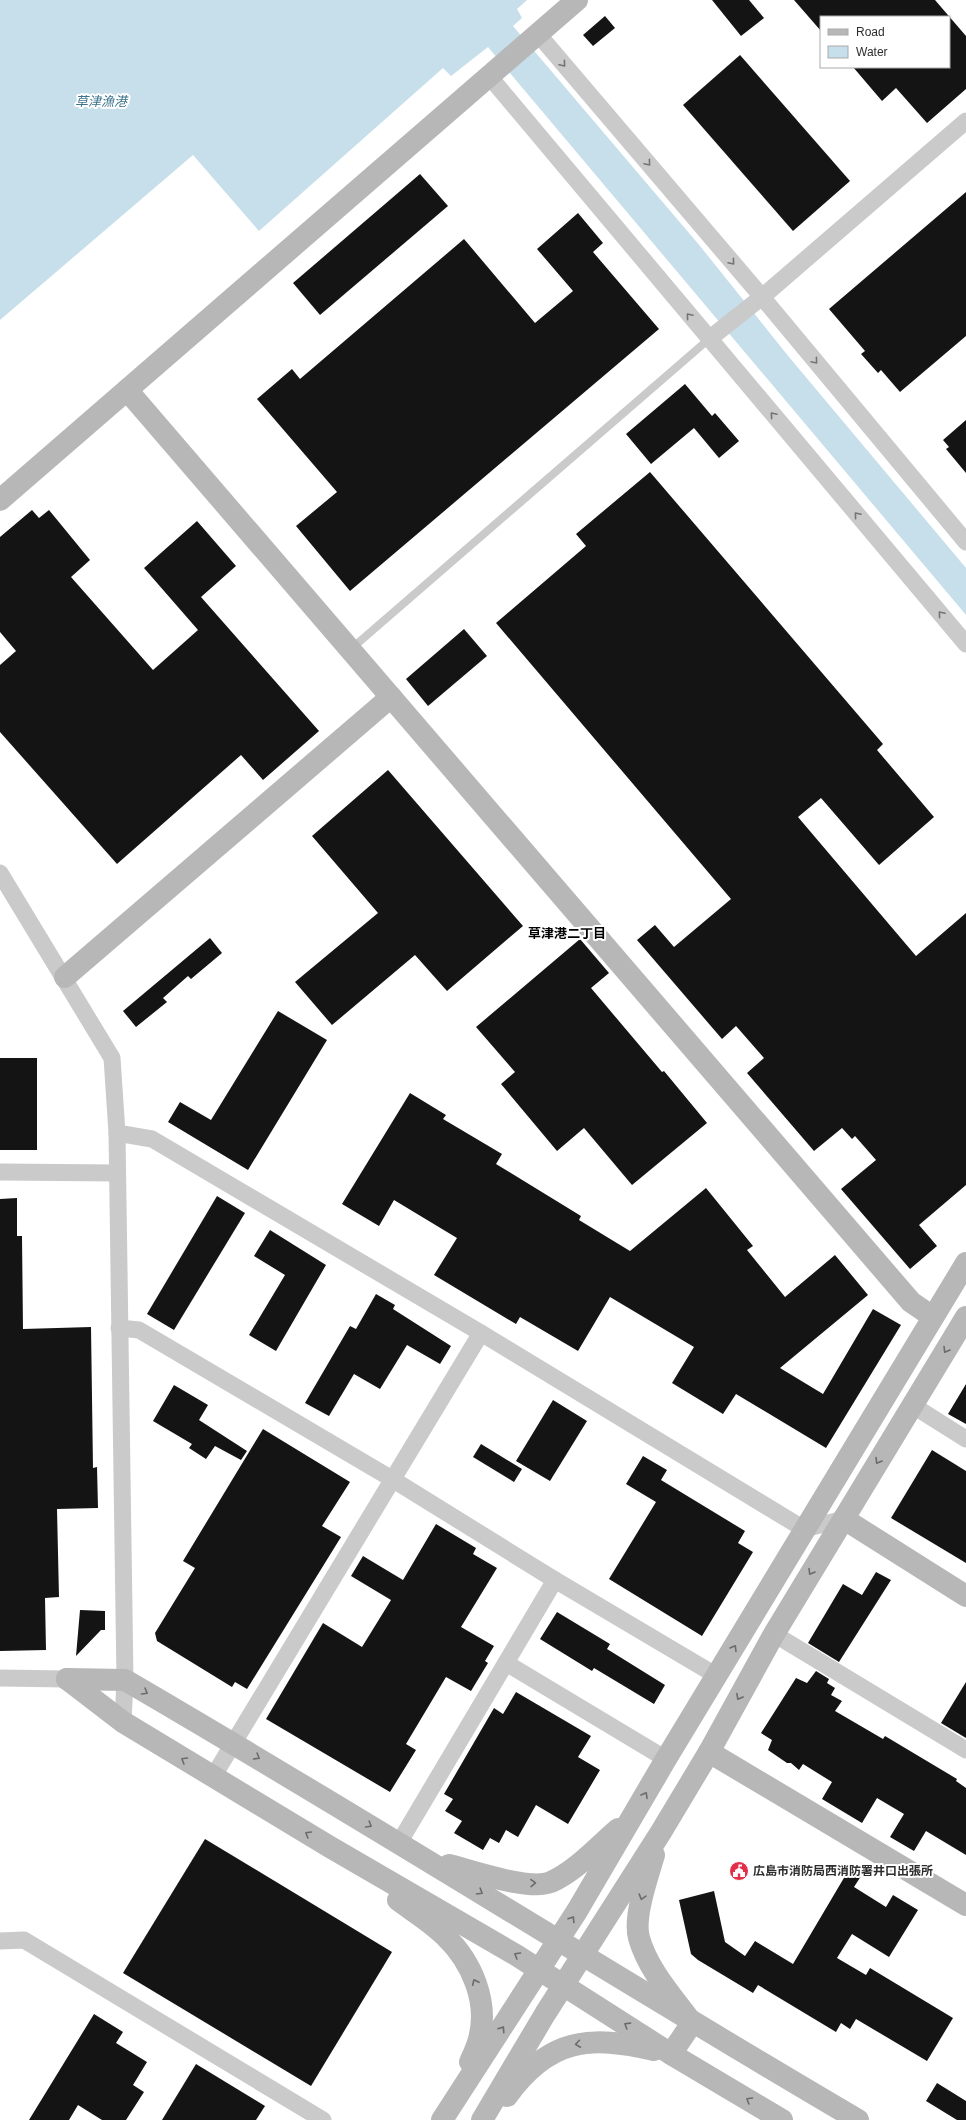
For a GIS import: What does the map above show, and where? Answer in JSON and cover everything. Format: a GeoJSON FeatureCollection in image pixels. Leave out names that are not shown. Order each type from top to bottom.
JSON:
{"type":"FeatureCollection","features":[{"type":"Feature","properties":{"kind":"street"},"geometry":{"type":"LineString","coordinates":[[0,500],[577,0]]}},
{"type":"Feature","properties":{"kind":"street"},"geometry":{"type":"LineString","coordinates":[[535,37],[757,301],[966,542]]}},
{"type":"Feature","properties":{"kind":"street"},"geometry":{"type":"LineString","coordinates":[[493,73],[713,335],[966,644]]}},
{"type":"Feature","properties":{"kind":"street"},"geometry":{"type":"LineString","coordinates":[[713,335],[757,301],[966,121]]}},
{"type":"Feature","properties":{"kind":"street"},"geometry":{"type":"LineString","coordinates":[[127,390],[911,1302],[933,1317]]}},
{"type":"Feature","properties":{"kind":"street"},"geometry":{"type":"LineString","coordinates":[[65,977],[391,697]]}},
{"type":"Feature","properties":{"kind":"street"},"geometry":{"type":"LineString","coordinates":[[0,873],[65,977],[112,1058],[117,1133],[125,1680],[123,1722]]}},
{"type":"Feature","properties":{"kind":"street"},"geometry":{"type":"LineString","coordinates":[[117,1133],[152,1139],[481,1332],[804,1529],[844,1519],[966,1596]]}},
{"type":"Feature","properties":{"kind":"street"},"geometry":{"type":"LineString","coordinates":[[0,1172],[117,1173]]}},
{"type":"Feature","properties":{"kind":"street"},"geometry":{"type":"LineString","coordinates":[[442,2120],[559,1940],[804,1529],[966,1263]]}},
{"type":"Feature","properties":{"kind":"street"},"geometry":{"type":"LineString","coordinates":[[482,2120],[563,1985],[661,1832],[774,1634],[966,1317]]}},
{"type":"Feature","properties":{"kind":"street"},"geometry":{"type":"LineString","coordinates":[[119,1328],[139,1330],[392,1479],[555,1580],[717,1676]]}},
{"type":"Feature","properties":{"kind":"street"},"geometry":{"type":"LineString","coordinates":[[213,1777],[481,1332]]}},
{"type":"Feature","properties":{"kind":"street"},"geometry":{"type":"LineString","coordinates":[[912,1404],[966,1439]]}},
{"type":"Feature","properties":{"kind":"street"},"geometry":{"type":"LineString","coordinates":[[399,1843],[555,1580]]}},
{"type":"Feature","properties":{"kind":"street"},"geometry":{"type":"LineString","coordinates":[[774,1634],[966,1750]]}},
{"type":"Feature","properties":{"kind":"street"},"geometry":{"type":"LineString","coordinates":[[506,1663],[666,1759]]}},
{"type":"Feature","properties":{"kind":"street"},"geometry":{"type":"LineString","coordinates":[[0,1678],[125,1680],[399,1843],[692,2023],[858,2120]]}},
{"type":"Feature","properties":{"kind":"street"},"geometry":{"type":"LineString","coordinates":[[68,1679],[123,1722],[330,1847],[540,1970],[671,2054],[782,2120]]}},
{"type":"Feature","properties":{"kind":"street"},"geometry":{"type":"LineString","coordinates":[[708,1752],[966,1905]]}},
{"type":"Feature","properties":{"kind":"street"},"geometry":{"type":"LineString","coordinates":[[427,1860],[517,1883],[549,1882],[573,1869],[633,1815]]}},
{"type":"Feature","properties":{"kind":"street"},"geometry":{"type":"LineString","coordinates":[[661,1832],[639,1908],[638,1937],[656,1974],[692,2023]]}},
{"type":"Feature","properties":{"kind":"street"},"geometry":{"type":"LineString","coordinates":[[330,1847],[445,1936],[464,1960],[477,1986],[482,2009],[479,2039],[455,2099]]}},
{"type":"Feature","properties":{"kind":"street"},"geometry":{"type":"LineString","coordinates":[[0,1941],[24,1940],[323,2120]]}},
{"type":"Feature","properties":{"kind":"street"},"geometry":{"type":"LineString","coordinates":[[671,2054],[692,2023]]}},
{"type":"Feature","properties":{"kind":"street"},"geometry":{"type":"LineString","coordinates":[[490,2120],[517,2082],[547,2057],[571,2044],[601,2041],[624,2042],[671,2054]]}},
{"type":"Feature","properties":{"kind":"lane"},"geometry":{"type":"LineString","coordinates":[[350,649],[713,335]]}},
{"type":"Feature","properties":{"kind":"water","name":"草津漁港"},"geometry":{"type":"Polygon","coordinates":[[[0,0],[527,0],[517,9],[522,18],[513,26],[700,246],[789,357],[966,568],[966,615],[488,47],[451,76],[443,68],[259,231],[193,155],[0,320],[0,0]]]}},
{"type":"Feature","properties":{"kind":"building"},"geometry":{"type":"Polygon","coordinates":[[[712,0],[749,0],[764,18],[741,36],[712,0]]]}},
{"type":"Feature","properties":{"kind":"building"},"geometry":{"type":"Polygon","coordinates":[[[794,0],[935,0],[949,16],[820,16],[820,30],[794,0]]]}},
{"type":"Feature","properties":{"kind":"building"},"geometry":{"type":"Polygon","coordinates":[[[605,16],[615,28],[593,46],[583,35],[605,16]]]}},
{"type":"Feature","properties":{"kind":"building"},"geometry":{"type":"Polygon","coordinates":[[[950,17],[966,36],[966,89],[927,123],[896,88],[882,101],[854,68],[950,68],[950,17]]]}},
{"type":"Feature","properties":{"kind":"building"},"geometry":{"type":"Polygon","coordinates":[[[740,55],[850,181],[793,231],[683,105],[740,55]]]}},
{"type":"Feature","properties":{"kind":"building"},"geometry":{"type":"Polygon","coordinates":[[[420,174],[448,206],[320,315],[293,283],[420,174]]]}},
{"type":"Feature","properties":{"kind":"building"},"geometry":{"type":"Polygon","coordinates":[[[966,192],[966,336],[900,392],[881,370],[878,373],[861,354],[865,351],[829,309],[966,192]]]}},
{"type":"Feature","properties":{"kind":"building"},"geometry":{"type":"Polygon","coordinates":[[[578,213],[603,243],[593,252],[659,329],[350,591],[296,526],[337,492],[257,399],[292,369],[300,379],[464,239],[535,323],[573,291],[537,249],[578,213]]]}},
{"type":"Feature","properties":{"kind":"building"},"geometry":{"type":"Polygon","coordinates":[[[685,384],[712,416],[715,413],[739,441],[719,458],[694,428],[651,464],[626,434],[685,384]]]}},
{"type":"Feature","properties":{"kind":"building"},"geometry":{"type":"Polygon","coordinates":[[[966,420],[966,473],[946,449],[949,447],[943,440],[966,420]]]}},
{"type":"Feature","properties":{"kind":"building"},"geometry":{"type":"Polygon","coordinates":[[[650,472],[883,744],[877,750],[934,817],[879,865],[821,798],[798,817],[916,956],[966,913],[966,1185],[919,1225],[937,1246],[910,1269],[841,1189],[876,1160],[855,1136],[852,1139],[842,1128],[814,1151],[747,1073],[764,1058],[736,1026],[722,1039],[637,940],[655,925],[674,947],[731,899],[496,623],[586,546],[576,534],[650,472]]]}},
{"type":"Feature","properties":{"kind":"building"},"geometry":{"type":"Polygon","coordinates":[[[32,510],[39,518],[49,510],[90,560],[71,577],[153,670],[198,630],[144,568],[197,521],[236,566],[201,597],[319,731],[263,780],[241,755],[117,864],[0,732],[0,665],[16,651],[0,632],[0,537],[32,510]]]}},
{"type":"Feature","properties":{"kind":"building"},"geometry":{"type":"Polygon","coordinates":[[[464,629],[487,656],[428,706],[406,679],[464,629]]]}},
{"type":"Feature","properties":{"kind":"building"},"geometry":{"type":"Polygon","coordinates":[[[388,770],[523,926],[447,991],[415,955],[332,1025],[295,982],[378,913],[312,836],[388,770]]]}},
{"type":"Feature","properties":{"kind":"building"},"geometry":{"type":"Polygon","coordinates":[[[210,938],[222,953],[191,979],[188,976],[163,998],[167,1002],[136,1027],[123,1011],[210,938]]]}},
{"type":"Feature","properties":{"kind":"building"},"geometry":{"type":"Polygon","coordinates":[[[580,939],[609,973],[591,988],[662,1072],[664,1071],[707,1123],[632,1185],[584,1128],[557,1151],[501,1084],[515,1072],[476,1027],[580,939]]]}},
{"type":"Feature","properties":{"kind":"building"},"geometry":{"type":"Polygon","coordinates":[[[278,1011],[327,1040],[248,1170],[168,1122],[180,1102],[211,1120],[278,1011]]]}},
{"type":"Feature","properties":{"kind":"building"},"geometry":{"type":"Polygon","coordinates":[[[0,1058],[37,1058],[37,1150],[0,1150],[0,1058]]]}},
{"type":"Feature","properties":{"kind":"building"},"geometry":{"type":"Polygon","coordinates":[[[410,1093],[446,1115],[443,1119],[502,1154],[496,1164],[581,1216],[579,1220],[630,1251],[706,1188],[753,1246],[747,1250],[785,1297],[835,1255],[868,1295],[780,1368],[823,1394],[873,1309],[901,1325],[826,1448],[736,1394],[723,1414],[672,1383],[694,1347],[610,1297],[578,1351],[520,1317],[516,1324],[434,1275],[457,1238],[394,1200],[379,1226],[342,1204],[410,1093]]]}},
{"type":"Feature","properties":{"kind":"building"},"geometry":{"type":"Polygon","coordinates":[[[217,1196],[245,1213],[174,1330],[147,1314],[217,1196]]]}},
{"type":"Feature","properties":{"kind":"building"},"geometry":{"type":"Polygon","coordinates":[[[17,1198],[17,1236],[22,1236],[23,1329],[91,1327],[93,1468],[97,1467],[98,1508],[57,1509],[59,1597],[45,1598],[46,1650],[0,1651],[0,1199],[17,1198]]]}},
{"type":"Feature","properties":{"kind":"building"},"geometry":{"type":"Polygon","coordinates":[[[270,1230],[326,1265],[276,1351],[249,1335],[285,1275],[254,1256],[270,1230]]]}},
{"type":"Feature","properties":{"kind":"building"},"geometry":{"type":"Polygon","coordinates":[[[376,1294],[395,1305],[393,1309],[451,1346],[440,1364],[407,1345],[380,1389],[354,1374],[329,1416],[305,1403],[350,1326],[356,1329],[376,1294]]]}},
{"type":"Feature","properties":{"kind":"building"},"geometry":{"type":"Polygon","coordinates":[[[966,1384],[966,1424],[948,1414],[966,1384]]]}},
{"type":"Feature","properties":{"kind":"building"},"geometry":{"type":"Polygon","coordinates":[[[174,1385],[208,1405],[199,1420],[247,1451],[241,1460],[215,1446],[206,1459],[189,1448],[192,1444],[153,1421],[174,1385]]]}},
{"type":"Feature","properties":{"kind":"building"},"geometry":{"type":"Polygon","coordinates":[[[553,1400],[587,1421],[550,1481],[516,1461],[553,1400]]]}},
{"type":"Feature","properties":{"kind":"building"},"geometry":{"type":"Polygon","coordinates":[[[263,1429],[350,1482],[322,1526],[341,1537],[247,1689],[235,1682],[232,1687],[157,1641],[155,1633],[195,1568],[183,1561],[263,1429]]]}},
{"type":"Feature","properties":{"kind":"building"},"geometry":{"type":"Polygon","coordinates":[[[481,1444],[522,1469],[514,1482],[473,1457],[481,1444]]]}},
{"type":"Feature","properties":{"kind":"building"},"geometry":{"type":"Polygon","coordinates":[[[932,1450],[966,1471],[966,1563],[891,1518],[932,1450]]]}},
{"type":"Feature","properties":{"kind":"building"},"geometry":{"type":"Polygon","coordinates":[[[643,1456],[667,1470],[661,1480],[745,1531],[738,1543],[753,1552],[702,1636],[609,1579],[656,1502],[626,1484],[643,1456]]]}},
{"type":"Feature","properties":{"kind":"building"},"geometry":{"type":"Polygon","coordinates":[[[436,1524],[476,1548],[473,1554],[497,1568],[461,1627],[494,1646],[485,1661],[488,1663],[471,1691],[446,1677],[406,1744],[416,1750],[390,1792],[266,1719],[323,1623],[362,1647],[391,1600],[351,1576],[363,1556],[403,1580],[436,1524]]]}},
{"type":"Feature","properties":{"kind":"building"},"geometry":{"type":"Polygon","coordinates":[[[876,1572],[891,1580],[839,1662],[808,1643],[843,1584],[862,1595],[876,1572]]]}},
{"type":"Feature","properties":{"kind":"building"},"geometry":{"type":"Polygon","coordinates":[[[80,1610],[105,1611],[105,1630],[101,1630],[76,1656],[80,1610]]]}},
{"type":"Feature","properties":{"kind":"building"},"geometry":{"type":"Polygon","coordinates":[[[557,1612],[610,1644],[607,1649],[665,1685],[654,1704],[594,1668],[592,1671],[540,1639],[557,1612]]]}},
{"type":"Feature","properties":{"kind":"building"},"geometry":{"type":"Polygon","coordinates":[[[816,1671],[829,1679],[827,1683],[835,1688],[831,1695],[842,1701],[835,1711],[883,1739],[885,1736],[957,1779],[956,1781],[966,1788],[966,1855],[926,1831],[914,1851],[890,1837],[904,1814],[877,1798],[862,1823],[822,1799],[832,1782],[803,1764],[799,1770],[791,1763],[787,1763],[768,1750],[772,1740],[761,1733],[796,1678],[807,1683],[816,1671]]]}},
{"type":"Feature","properties":{"kind":"building"},"geometry":{"type":"Polygon","coordinates":[[[966,1682],[966,1738],[941,1723],[966,1682]]]}},
{"type":"Feature","properties":{"kind":"building"},"geometry":{"type":"Polygon","coordinates":[[[516,1692],[591,1736],[578,1757],[600,1770],[568,1824],[536,1805],[518,1837],[506,1830],[499,1843],[490,1838],[483,1850],[454,1833],[462,1821],[445,1811],[453,1799],[444,1794],[494,1708],[503,1714],[516,1692]]]}},
{"type":"Feature","properties":{"kind":"building"},"geometry":{"type":"Polygon","coordinates":[[[205,1839],[392,1952],[311,2086],[123,1973],[205,1839]]]}},
{"type":"Feature","properties":{"kind":"building"},"geometry":{"type":"Polygon","coordinates":[[[851,1866],[863,1873],[854,1887],[886,1907],[893,1895],[918,1910],[889,1957],[852,1934],[837,1958],[866,1975],[870,1968],[953,2018],[927,2061],[856,2019],[850,2029],[841,2023],[836,2032],[758,1985],[753,1993],[698,1960],[691,1954],[679,1900],[714,1891],[725,1942],[745,1956],[755,1941],[793,1964],[851,1866]]]}},
{"type":"Feature","properties":{"kind":"building"},"geometry":{"type":"Polygon","coordinates":[[[94,2014],[123,2032],[116,2043],[147,2062],[133,2085],[144,2092],[126,2120],[102,2120],[78,2105],[69,2120],[29,2120],[94,2014]]]}},
{"type":"Feature","properties":{"kind":"building"},"geometry":{"type":"Polygon","coordinates":[[[196,2064],[265,2106],[256,2120],[162,2120],[196,2064]]]}},
{"type":"Feature","properties":{"kind":"building"},"geometry":{"type":"Polygon","coordinates":[[[937,2083],[966,2101],[966,2120],[957,2120],[926,2101],[937,2083]]]}},
{"type":"Feature","properties":{"kind":"place","name":"広島市消防局西消防署井口出張所"},"geometry":{"type":"Point","coordinates":[739,1871]}},
{"type":"Feature","properties":{"kind":"district","name":"草津港二丁目"},"geometry":{"type":"Point","coordinates":[567,933]}}]}
